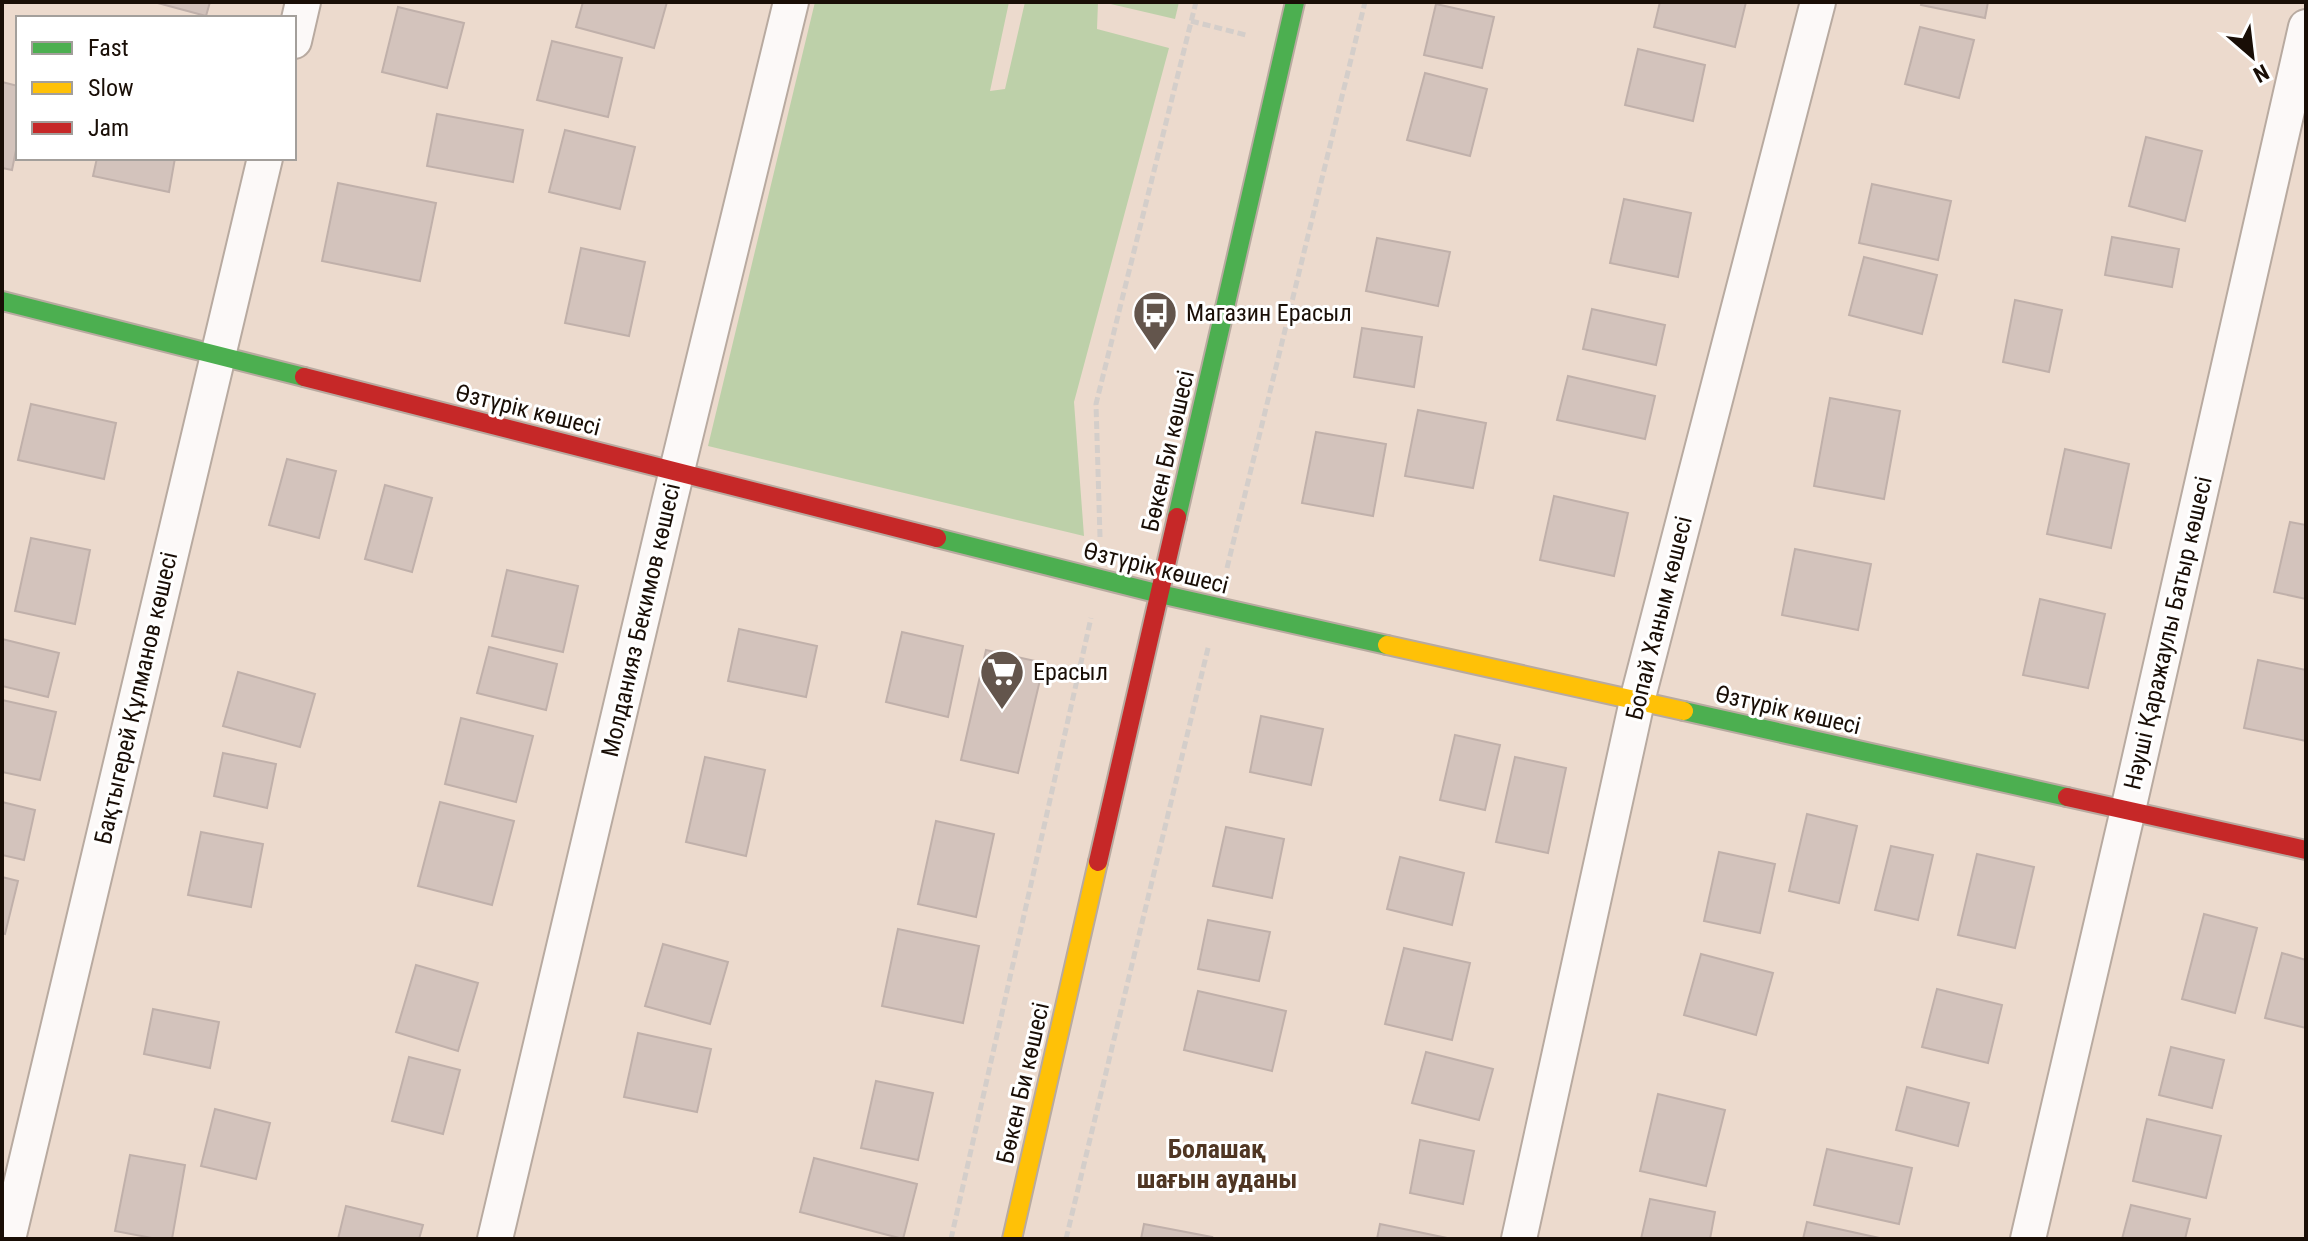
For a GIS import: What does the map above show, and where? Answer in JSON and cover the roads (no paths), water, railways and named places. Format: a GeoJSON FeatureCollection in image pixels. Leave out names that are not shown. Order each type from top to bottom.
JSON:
{"type":"FeatureCollection","features":[{"type":"Feature","properties":{"kind":"street"},"geometry":{"type":"LineString","coordinates":[[296,32],[303,2]]}},
{"type":"Feature","properties":{"kind":"street","name":"Молданияз Бекимов көшесі"},"geometry":{"type":"LineString","coordinates":[[495,1239],[791,2]]}},
{"type":"Feature","properties":{"kind":"street","name":"Бөкен Би көшесі"},"geometry":{"type":"LineString","coordinates":[[1012,1239],[1295,2]]}},
{"type":"Feature","properties":{"kind":"street","name":"Бопай Ханым көшесі"},"geometry":{"type":"LineString","coordinates":[[1519,1239],[1637,701],[1818,2]]}},
{"type":"Feature","properties":{"kind":"street","name":"Нәуші Қаражаулы Батыр көшесі"},"geometry":{"type":"LineString","coordinates":[[2028,1239],[2306,27]]}},
{"type":"Feature","properties":{"kind":"street","name":"Бақтыгерей Құлманов көшесі"},"geometry":{"type":"LineString","coordinates":[[8,1239],[265,160]]}},
{"type":"Feature","properties":{"kind":"street","name":"Өзтүрік көшесі"},"geometry":{"type":"LineString","coordinates":[[2,301],[1160,594],[2306,850]]}},
{"type":"Feature","properties":{"kind":"place","name":"Магазин Ерасыл"},"geometry":{"type":"Point","coordinates":[1155,352]}},
{"type":"Feature","properties":{"kind":"place","name":"Ерасыл"},"geometry":{"type":"Point","coordinates":[1002,711]}},
{"type":"Feature","properties":{"kind":"district","name":"Болашақ шағын ауданы"},"geometry":{"type":"Point","coordinates":[1217,1164]}}]}
